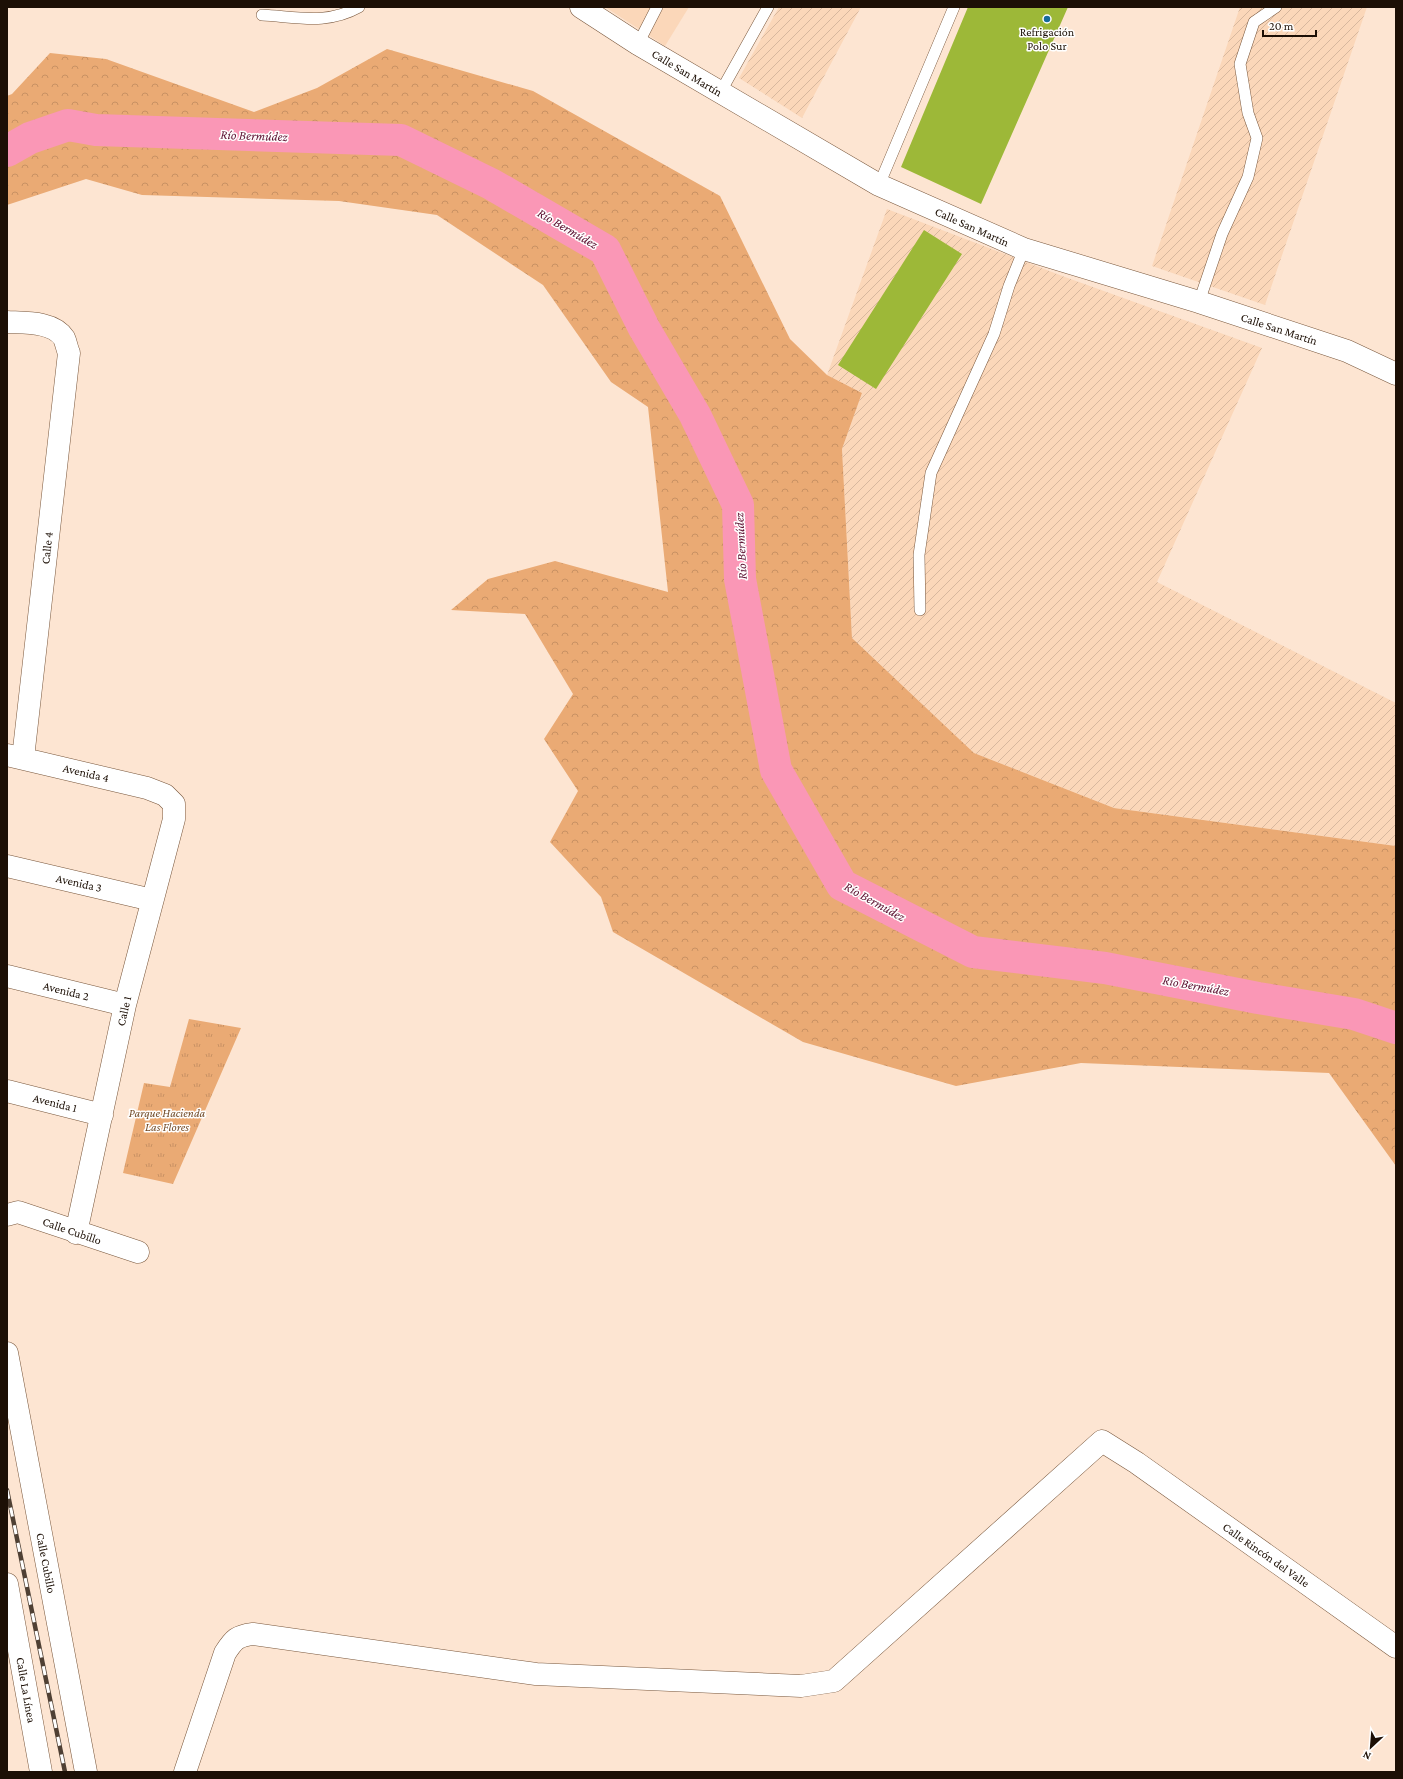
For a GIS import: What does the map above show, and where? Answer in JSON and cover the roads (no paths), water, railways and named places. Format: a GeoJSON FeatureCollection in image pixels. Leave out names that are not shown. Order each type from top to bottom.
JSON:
{"type":"FeatureCollection","features":[{"type":"Feature","properties":{"kind":"street","name":"Calle San Martín"},"geometry":{"type":"LineString","coordinates":[[581,7],[638,44],[720,93],[879,185],[1024,250],[1199,302],[1347,351],[1396,374]]}},
{"type":"Feature","properties":{"kind":"street","name":"Calle 4"},"geometry":{"type":"LineString","coordinates":[[7,322],[38,324],[54,329],[64,338],[68,353],[15,756]]}},
{"type":"Feature","properties":{"kind":"street","name":"Avenida 4"},"geometry":{"type":"LineString","coordinates":[[15,756],[147,788],[165,795]]}},
{"type":"Feature","properties":{"kind":"street","name":"Calle 1"},"geometry":{"type":"LineString","coordinates":[[76,1233],[125,1005],[174,819],[174,804],[165,795]]}},
{"type":"Feature","properties":{"kind":"street","name":"Avenida 3"},"geometry":{"type":"LineString","coordinates":[[7,866],[152,900]]}},
{"type":"Feature","properties":{"kind":"street","name":"Avenida 2"},"geometry":{"type":"LineString","coordinates":[[7,976],[125,1005]]}},
{"type":"Feature","properties":{"kind":"street","name":"Avenida 1"},"geometry":{"type":"LineString","coordinates":[[7,1091],[102,1115]]}},
{"type":"Feature","properties":{"kind":"street","name":"Calle Cubillo"},"geometry":{"type":"LineString","coordinates":[[7,1215],[18,1212],[76,1233],[138,1252]]}},
{"type":"Feature","properties":{"kind":"street","name":"Calle Cubillo"},"geometry":{"type":"LineString","coordinates":[[7,1353],[86,1772]]}},
{"type":"Feature","properties":{"kind":"street","name":"Calle Rincón del Valle"},"geometry":{"type":"LineString","coordinates":[[185,1772],[225,1653],[239,1636],[253,1634],[536,1674],[801,1686],[834,1681],[1102,1441],[1137,1463],[1396,1647]]}},
{"type":"Feature","properties":{"kind":"street","name":"Calle La Línea"},"geometry":{"type":"LineString","coordinates":[[7,1584],[41,1772]]}},
{"type":"Feature","properties":{"kind":"lane"},"geometry":{"type":"LineString","coordinates":[[262,15],[325,20],[345,15],[359,7]]}},
{"type":"Feature","properties":{"kind":"lane"},"geometry":{"type":"LineString","coordinates":[[638,44],[657,7]]}},
{"type":"Feature","properties":{"kind":"lane"},"geometry":{"type":"LineString","coordinates":[[720,93],[768,7]]}},
{"type":"Feature","properties":{"kind":"lane"},"geometry":{"type":"LineString","coordinates":[[879,185],[954,7]]}},
{"type":"Feature","properties":{"kind":"lane"},"geometry":{"type":"LineString","coordinates":[[1199,302],[1222,234],[1248,177],[1257,138],[1248,113],[1240,64],[1254,22],[1276,7]]}},
{"type":"Feature","properties":{"kind":"lane"},"geometry":{"type":"LineString","coordinates":[[920,610],[919,555],[932,473],[994,334],[1009,286],[1024,250]]}},
{"type":"Feature","properties":{"kind":"waterway","name":"Río Bermúdez"},"geometry":{"type":"LineString","coordinates":[[7,151],[30,138],[68,125],[96,130],[401,140],[491,184],[605,250],[644,328],[695,415],[738,505],[740,579],[776,770],[842,885],[973,952],[1105,968],[1258,998],[1354,1014],[1396,1028]]}},
{"type":"Feature","properties":{"kind":"railway"},"geometry":{"type":"LineString","coordinates":[[7,1490],[65,1772]]}},
{"type":"Feature","properties":{"kind":"place","name":"Refrigación Polo Sur"},"geometry":{"type":"Point","coordinates":[1047,19]}},
{"type":"Feature","properties":{"kind":"park label","name":"Parque Hacienda Las Flores"},"geometry":{"type":"Point","coordinates":[167,1120]}}]}
